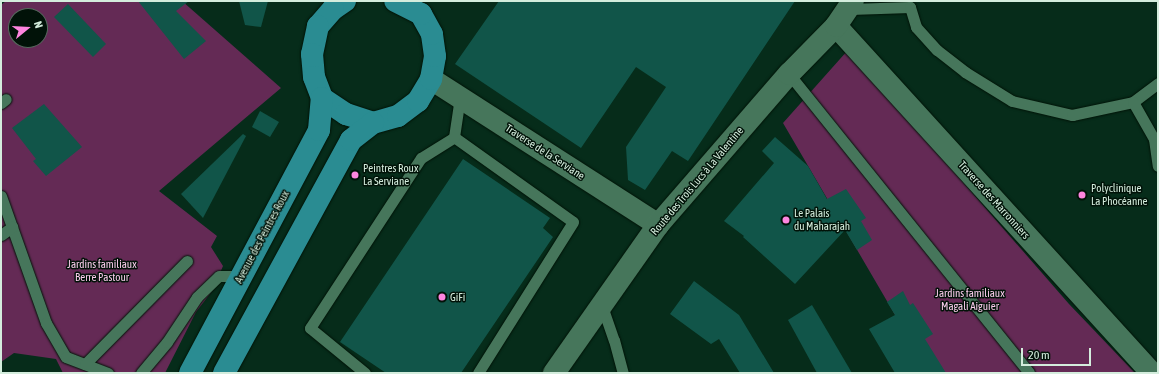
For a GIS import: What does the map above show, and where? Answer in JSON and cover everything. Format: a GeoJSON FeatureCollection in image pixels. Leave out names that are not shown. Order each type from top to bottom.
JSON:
{"type":"FeatureCollection","features":[{"type":"Feature","properties":{"kind":"main road"},"geometry":{"type":"LineString","coordinates":[[345,1],[333,9],[318,26],[312,54],[314,77],[322,98],[346,114],[373,123]]}},
{"type":"Feature","properties":{"kind":"main road"},"geometry":{"type":"LineString","coordinates":[[224,373],[351,140],[373,123],[398,116],[418,101],[431,79],[435,56],[432,34],[421,8],[395,1]]}},
{"type":"Feature","properties":{"kind":"main road","name":"Avenue des Peintres Roux"},"geometry":{"type":"LineString","coordinates":[[190,373],[240,276],[319,130],[322,98]]}},
{"type":"Feature","properties":{"kind":"street","name":"Route des Trois Lucs à La Valentine"},"geometry":{"type":"LineString","coordinates":[[554,373],[658,225],[789,74],[836,26],[852,5]]}},
{"type":"Feature","properties":{"kind":"street","name":"Traverse des Marronniers"},"geometry":{"type":"LineString","coordinates":[[836,26],[1152,373]]}},
{"type":"Feature","properties":{"kind":"street","name":"Traverse de la Serviane"},"geometry":{"type":"LineString","coordinates":[[431,79],[658,225]]}},
{"type":"Feature","properties":{"kind":"lane"},"geometry":{"type":"LineString","coordinates":[[852,5],[911,4],[916,27],[938,50],[965,72],[1012,101],[1072,115],[1133,102],[1158,83]]}},
{"type":"Feature","properties":{"kind":"lane"},"geometry":{"type":"LineString","coordinates":[[789,74],[1029,373]]}},
{"type":"Feature","properties":{"kind":"lane"},"geometry":{"type":"LineString","coordinates":[[365,373],[310,328],[422,158],[454,137],[460,97]]}},
{"type":"Feature","properties":{"kind":"lane"},"geometry":{"type":"LineString","coordinates":[[1133,102],[1156,139],[1158,166]]}},
{"type":"Feature","properties":{"kind":"lane"},"geometry":{"type":"LineString","coordinates":[[454,137],[574,222],[478,373]]}},
{"type":"Feature","properties":{"kind":"lane"},"geometry":{"type":"LineString","coordinates":[[1,196],[46,323],[66,357],[108,373]]}},
{"type":"Feature","properties":{"kind":"lane"},"geometry":{"type":"LineString","coordinates":[[1,235],[12,227]]}},
{"type":"Feature","properties":{"kind":"lane"},"geometry":{"type":"LineString","coordinates":[[85,364],[188,261]]}},
{"type":"Feature","properties":{"kind":"lane"},"geometry":{"type":"LineString","coordinates":[[141,373],[167,342],[197,297],[218,276],[240,276]]}},
{"type":"Feature","properties":{"kind":"lane"},"geometry":{"type":"LineString","coordinates":[[602,306],[623,373]]}},
{"type":"Feature","properties":{"kind":"green space","name":"Jardins familiaux Berre Pastour"},"geometry":{"type":"Polygon","coordinates":[[[6,1],[182,1],[281,88],[159,191],[217,236],[211,247],[223,266],[213,290],[196,312],[165,373],[63,373],[56,359],[14,353],[1,362],[1,5],[6,1]]]}},
{"type":"Feature","properties":{"kind":"green space","name":"Jardins familiaux Magali Aiguier"},"geometry":{"type":"Polygon","coordinates":[[[848,50],[1069,304],[1135,373],[929,373],[783,123],[848,50]]]}},
{"type":"Feature","properties":{"kind":"building"},"geometry":{"type":"Polygon","coordinates":[[[138,1],[189,1],[176,11],[206,41],[184,59],[138,1]]]}},
{"type":"Feature","properties":{"kind":"building"},"geometry":{"type":"Polygon","coordinates":[[[239,1],[268,1],[261,27],[245,25],[239,1]]]}},
{"type":"Feature","properties":{"kind":"building"},"geometry":{"type":"Polygon","coordinates":[[[499,1],[795,1],[688,161],[672,151],[645,190],[628,180],[626,147],[666,87],[636,67],[581,148],[455,64],[499,1]]]}},
{"type":"Feature","properties":{"kind":"building"},"geometry":{"type":"Polygon","coordinates":[[[68,4],[106,44],[93,57],[54,17],[68,4]]]}},
{"type":"Feature","properties":{"kind":"building"},"geometry":{"type":"Polygon","coordinates":[[[44,104],[82,147],[46,176],[33,161],[36,159],[12,128],[44,104]]]}},
{"type":"Feature","properties":{"kind":"building"},"geometry":{"type":"Polygon","coordinates":[[[260,111],[279,122],[270,137],[252,127],[260,111]]]}},
{"type":"Feature","properties":{"kind":"building"},"geometry":{"type":"Polygon","coordinates":[[[243,134],[246,136],[203,218],[181,194],[243,134]]]}},
{"type":"Feature","properties":{"kind":"building"},"geometry":{"type":"Polygon","coordinates":[[[775,137],[808,166],[827,199],[846,189],[866,218],[861,221],[872,240],[857,250],[845,230],[795,284],[743,237],[744,236],[724,221],[774,163],[762,151],[775,137]]]}},
{"type":"Feature","properties":{"kind":"building","name":"GiFi"},"geometry":{"type":"Polygon","coordinates":[[[463,159],[550,218],[543,228],[553,237],[461,373],[386,373],[340,342],[463,159]]]}},
{"type":"Feature","properties":{"kind":"building"},"geometry":{"type":"Polygon","coordinates":[[[694,281],[739,315],[774,373],[740,373],[719,339],[711,344],[670,314],[694,281]]]}},
{"type":"Feature","properties":{"kind":"building"},"geometry":{"type":"Polygon","coordinates":[[[903,291],[910,305],[913,303],[933,334],[925,339],[946,373],[895,373],[869,329],[895,315],[887,302],[903,291]]]}},
{"type":"Feature","properties":{"kind":"building"},"geometry":{"type":"Polygon","coordinates":[[[812,305],[852,373],[817,373],[788,320],[812,305]]]}},
{"type":"Feature","properties":{"kind":"place","name":"Peintres Roux La Serviane"},"geometry":{"type":"Point","coordinates":[355,175]}},
{"type":"Feature","properties":{"kind":"place","name":"Polyclinique La Phocéanne"},"geometry":{"type":"Point","coordinates":[1082,195]}},
{"type":"Feature","properties":{"kind":"place","name":"Le Palais du Maharajah"},"geometry":{"type":"Point","coordinates":[786,220]}},
{"type":"Feature","properties":{"kind":"place","name":"GiFi"},"geometry":{"type":"Point","coordinates":[442,297]}}]}
